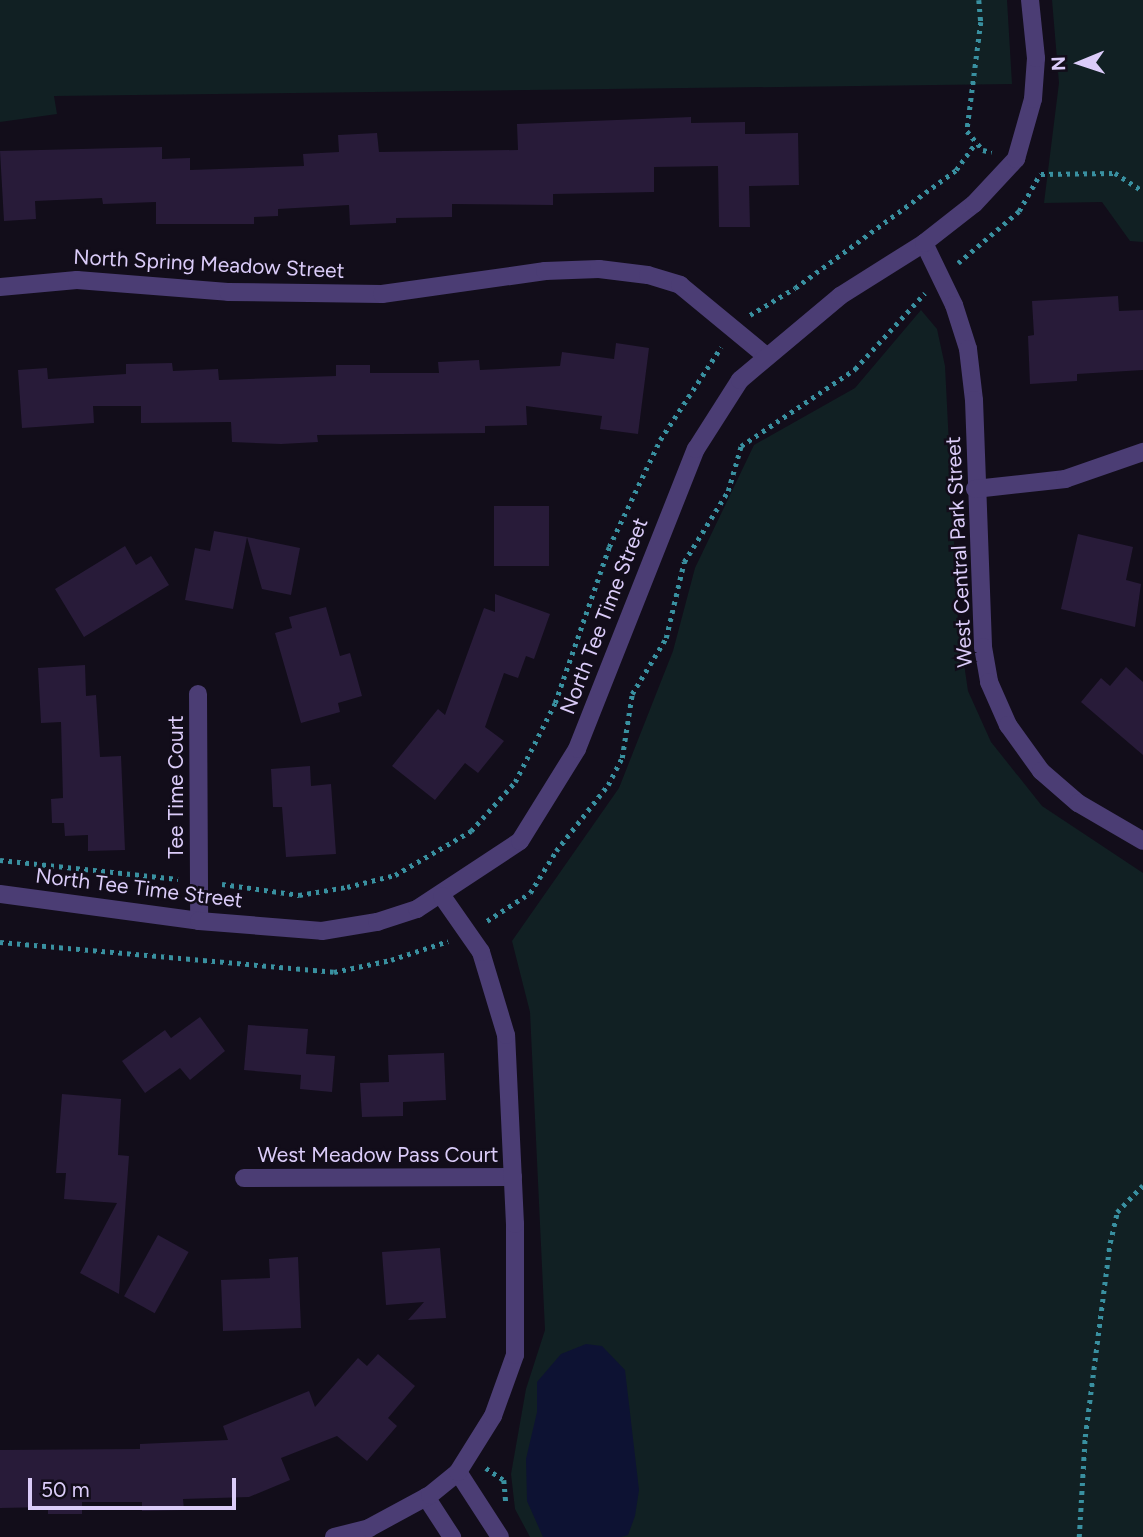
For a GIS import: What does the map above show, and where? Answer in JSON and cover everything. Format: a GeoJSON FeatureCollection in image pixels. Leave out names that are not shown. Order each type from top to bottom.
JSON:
{"type":"FeatureCollection","features":[{"type":"Feature","properties":{"kind":"street","name":"North Tee Time Street"},"geometry":{"type":"LineString","coordinates":[[0,894],[199,921],[322,931],[377,922],[442,896],[520,841],[541,813],[577,749],[696,449],[740,380],[765,355],[840,296],[924,243],[974,204],[1016,159],[1033,99],[1035,58],[1030,0]]}},
{"type":"Feature","properties":{"kind":"street","name":"West Central Park Street"},"geometry":{"type":"LineString","coordinates":[[924,243],[941,278],[968,349],[974,400],[975,489],[983,648],[989,682],[1008,725],[1041,771],[1059,787],[1143,841]]}},
{"type":"Feature","properties":{"kind":"street","name":"North Spring Meadow Street"},"geometry":{"type":"LineString","coordinates":[[0,287],[78,280],[228,292],[382,293],[545,271],[600,269],[680,285],[765,355]]}},
{"type":"Feature","properties":{"kind":"street"},"geometry":{"type":"LineString","coordinates":[[975,489],[1065,479],[1143,452]]}},
{"type":"Feature","properties":{"kind":"street","name":"Tee Time Court"},"geometry":{"type":"LineString","coordinates":[[198,694],[199,921]]}},
{"type":"Feature","properties":{"kind":"street"},"geometry":{"type":"LineString","coordinates":[[334,1537],[369,1528],[426,1497],[458,1472],[494,1416],[515,1355],[513,1177],[506,1035],[481,953],[469,930],[442,896]]}},
{"type":"Feature","properties":{"kind":"street","name":"West Meadow Pass Court"},"geometry":{"type":"LineString","coordinates":[[244,1178],[513,1177]]}},
{"type":"Feature","properties":{"kind":"street"},"geometry":{"type":"LineString","coordinates":[[458,1472],[500,1537]]}},
{"type":"Feature","properties":{"kind":"street"},"geometry":{"type":"LineString","coordinates":[[426,1497],[452,1537]]}},
{"type":"Feature","properties":{"kind":"path"},"geometry":{"type":"LineString","coordinates":[[0,860],[199,881],[299,895],[396,875],[471,831],[515,782],[555,703],[609,547],[660,440],[705,366],[750,315],[795,288],[956,170],[976,142]]}},
{"type":"Feature","properties":{"kind":"path"},"geometry":{"type":"LineString","coordinates":[[0,942],[334,972],[436,947],[530,894],[556,851],[608,785],[622,758],[632,694],[666,638],[684,562],[728,491],[741,446],[855,369],[941,278],[1019,211],[1040,174]]}},
{"type":"Feature","properties":{"kind":"path"},"geometry":{"type":"LineString","coordinates":[[1079,1537],[1085,1437],[1110,1243],[1117,1212],[1143,1185]]}},
{"type":"Feature","properties":{"kind":"path"},"geometry":{"type":"LineString","coordinates":[[483,1465],[503,1480],[511,1512]]}},
{"type":"Feature","properties":{"kind":"shaded area"},"geometry":{"type":"Polygon","coordinates":[[[0,0],[1007,0],[1012,84],[54,96],[57,114],[0,122],[0,0]]]}},
{"type":"Feature","properties":{"kind":"shaded area"},"geometry":{"type":"Polygon","coordinates":[[[1052,0],[1143,0],[1143,242],[1130,241],[1102,202],[1044,203],[1059,83],[1052,0]]]}},
{"type":"Feature","properties":{"kind":"shaded area"},"geometry":{"type":"Polygon","coordinates":[[[921,310],[937,329],[945,366],[958,623],[968,691],[991,742],[1042,806],[1143,873],[1143,1537],[530,1537],[515,1509],[511,1474],[526,1389],[545,1330],[530,1012],[512,941],[619,788],[673,651],[695,568],[754,445],[855,388],[921,310]]]}},
{"type":"Feature","properties":{"kind":"water"},"geometry":{"type":"Polygon","coordinates":[[[586,1344],[602,1346],[625,1370],[639,1490],[635,1516],[628,1535],[621,1537],[543,1537],[527,1501],[526,1459],[537,1412],[537,1382],[561,1354],[586,1344]]]}},
{"type":"Feature","properties":{"kind":"building"},"geometry":{"type":"Polygon","coordinates":[[[691,117],[691,123],[745,122],[745,134],[798,133],[799,185],[749,186],[750,227],[719,227],[718,166],[654,167],[654,192],[553,194],[553,205],[452,204],[452,217],[396,218],[396,223],[350,225],[349,205],[278,209],[278,216],[254,217],[254,224],[156,224],[156,202],[103,204],[102,198],[35,201],[36,219],[4,221],[0,151],[162,147],[162,159],[190,158],[190,170],[304,166],[303,154],[339,152],[338,135],[377,133],[379,152],[518,150],[517,124],[691,117]]]}},
{"type":"Feature","properties":{"kind":"building"},"geometry":{"type":"Polygon","coordinates":[[[1118,296],[1119,311],[1143,310],[1143,370],[1077,374],[1077,381],[1030,384],[1028,336],[1034,335],[1032,301],[1118,296]]]}},
{"type":"Feature","properties":{"kind":"building"},"geometry":{"type":"Polygon","coordinates":[[[616,343],[649,348],[638,434],[600,429],[602,416],[526,406],[527,425],[485,426],[485,433],[317,435],[318,442],[281,444],[232,442],[231,422],[141,423],[141,406],[93,406],[94,423],[22,428],[18,370],[47,368],[48,379],[126,374],[126,364],[172,363],[173,371],[218,369],[219,380],[336,376],[336,365],[370,365],[370,373],[439,373],[438,362],[479,360],[480,370],[560,366],[562,352],[614,359],[616,343]]]}},
{"type":"Feature","properties":{"kind":"building"},"geometry":{"type":"Polygon","coordinates":[[[494,506],[549,506],[549,566],[494,566],[494,506]]]}},
{"type":"Feature","properties":{"kind":"building"},"geometry":{"type":"Polygon","coordinates":[[[214,531],[247,537],[233,609],[185,600],[195,548],[210,551],[214,531]]]}},
{"type":"Feature","properties":{"kind":"building"},"geometry":{"type":"Polygon","coordinates":[[[1078,534],[1133,547],[1126,580],[1141,584],[1135,627],[1061,609],[1078,534]]]}},
{"type":"Feature","properties":{"kind":"building"},"geometry":{"type":"Polygon","coordinates":[[[247,537],[300,548],[291,595],[262,589],[247,537]]]}},
{"type":"Feature","properties":{"kind":"building"},"geometry":{"type":"Polygon","coordinates":[[[125,546],[136,565],[151,556],[169,585],[84,637],[55,589],[125,546]]]}},
{"type":"Feature","properties":{"kind":"building"},"geometry":{"type":"Polygon","coordinates":[[[495,594],[550,614],[534,659],[526,656],[518,678],[504,673],[485,727],[504,741],[478,773],[465,763],[435,800],[392,766],[438,709],[445,715],[484,608],[495,612],[495,594]]]}},
{"type":"Feature","properties":{"kind":"building"},"geometry":{"type":"Polygon","coordinates":[[[326,607],[340,656],[350,653],[362,696],[338,703],[340,712],[301,723],[275,633],[292,628],[289,617],[326,607]]]}},
{"type":"Feature","properties":{"kind":"building"},"geometry":{"type":"Polygon","coordinates":[[[85,665],[86,696],[96,695],[100,757],[121,756],[125,850],[88,851],[88,835],[65,836],[64,823],[52,823],[51,799],[63,798],[61,722],[41,723],[38,668],[85,665]]]}},
{"type":"Feature","properties":{"kind":"building"},"geometry":{"type":"Polygon","coordinates":[[[1126,667],[1143,682],[1143,755],[1081,702],[1101,678],[1110,686],[1126,667]]]}},
{"type":"Feature","properties":{"kind":"building"},"geometry":{"type":"Polygon","coordinates":[[[310,766],[311,786],[331,784],[336,854],[286,857],[282,807],[273,807],[271,769],[310,766]]]}},
{"type":"Feature","properties":{"kind":"building"},"geometry":{"type":"Polygon","coordinates":[[[200,1017],[225,1051],[190,1080],[180,1068],[145,1093],[122,1061],[165,1030],[171,1038],[200,1017]]]}},
{"type":"Feature","properties":{"kind":"building"},"geometry":{"type":"Polygon","coordinates":[[[248,1025],[308,1029],[306,1054],[335,1056],[332,1092],[300,1089],[301,1075],[244,1070],[248,1025]]]}},
{"type":"Feature","properties":{"kind":"building"},"geometry":{"type":"Polygon","coordinates":[[[444,1053],[446,1100],[403,1102],[403,1116],[362,1117],[360,1083],[389,1082],[388,1055],[444,1053]]]}},
{"type":"Feature","properties":{"kind":"building"},"geometry":{"type":"Polygon","coordinates":[[[62,1094],[121,1099],[118,1155],[129,1156],[119,1294],[80,1273],[117,1203],[64,1199],[66,1173],[56,1173],[62,1094]]]}},
{"type":"Feature","properties":{"kind":"building"},"geometry":{"type":"Polygon","coordinates":[[[158,1235],[189,1252],[155,1313],[124,1296],[158,1235]]]}},
{"type":"Feature","properties":{"kind":"building"},"geometry":{"type":"Polygon","coordinates":[[[440,1248],[446,1318],[408,1320],[424,1302],[386,1305],[382,1252],[440,1248]]]}},
{"type":"Feature","properties":{"kind":"building"},"geometry":{"type":"Polygon","coordinates":[[[298,1257],[301,1328],[223,1331],[221,1280],[270,1278],[269,1259],[298,1257]]]}},
{"type":"Feature","properties":{"kind":"building"},"geometry":{"type":"Polygon","coordinates":[[[378,1354],[415,1386],[388,1418],[397,1426],[367,1461],[337,1436],[281,1458],[290,1480],[249,1497],[183,1499],[184,1510],[142,1511],[142,1502],[82,1502],[82,1514],[48,1514],[48,1507],[0,1508],[0,1450],[140,1449],[140,1444],[228,1440],[223,1426],[309,1391],[315,1407],[358,1358],[367,1366],[378,1354]]]}}]}
